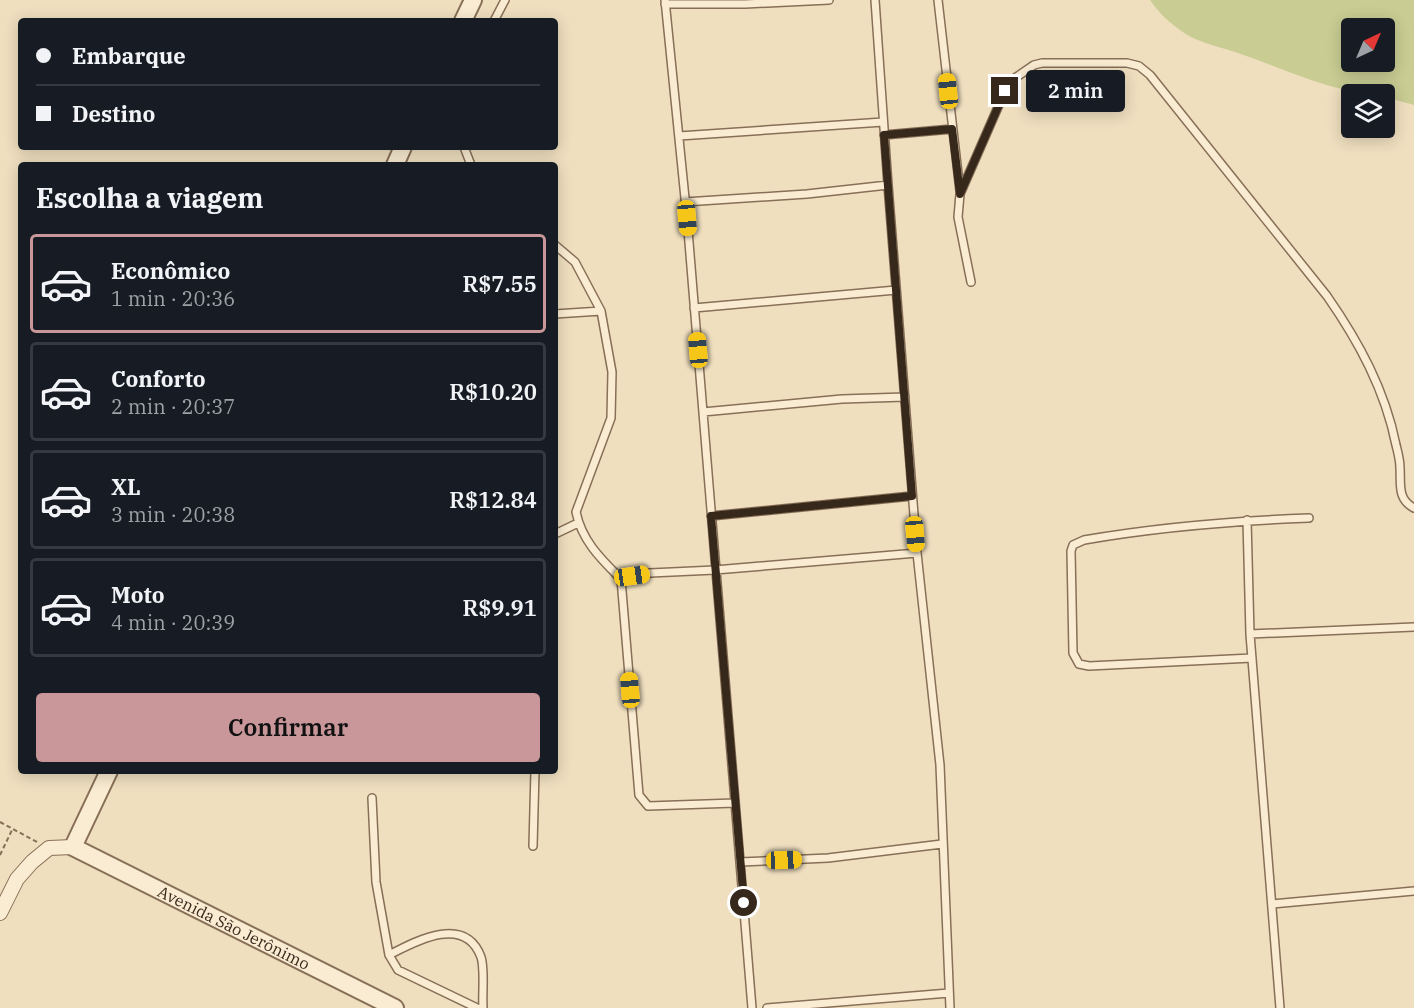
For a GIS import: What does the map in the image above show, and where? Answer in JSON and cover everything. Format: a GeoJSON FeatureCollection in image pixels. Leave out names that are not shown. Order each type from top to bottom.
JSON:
{"type":"FeatureCollection","features":[{"type":"Feature","properties":{"kind":"street"},"geometry":{"type":"LineString","coordinates":[[464,18],[473,0]]}},
{"type":"Feature","properties":{"kind":"street"},"geometry":{"type":"LineString","coordinates":[[0,913],[17,879],[32,862],[49,848],[73,847],[108,774]]}},
{"type":"Feature","properties":{"kind":"street","name":"Avenida São Jerônimo"},"geometry":{"type":"LineString","coordinates":[[73,847],[395,1008]]}},
{"type":"Feature","properties":{"kind":"lane"},"geometry":{"type":"LineString","coordinates":[[495,18],[504,0]]}},
{"type":"Feature","properties":{"kind":"lane"},"geometry":{"type":"LineString","coordinates":[[752,1008],[686,202],[665,2],[745,4],[829,0]]}},
{"type":"Feature","properties":{"kind":"lane"},"geometry":{"type":"LineString","coordinates":[[875,0],[912,496],[940,765],[950,1008]]}},
{"type":"Feature","properties":{"kind":"lane"},"geometry":{"type":"LineString","coordinates":[[938,0],[960,194],[958,217],[971,282]]}},
{"type":"Feature","properties":{"kind":"lane"},"geometry":{"type":"LineString","coordinates":[[960,194],[1005,91],[1027,68],[1042,63],[1127,63],[1139,66],[1158,84],[1327,296],[1351,330],[1382,393],[1393,428],[1400,465],[1400,493],[1407,504],[1414,508]]}},
{"type":"Feature","properties":{"kind":"lane"},"geometry":{"type":"LineString","coordinates":[[679,136],[883,122]]}},
{"type":"Feature","properties":{"kind":"lane"},"geometry":{"type":"LineString","coordinates":[[884,135],[952,129]]}},
{"type":"Feature","properties":{"kind":"lane"},"geometry":{"type":"LineString","coordinates":[[686,202],[807,194],[888,185]]}},
{"type":"Feature","properties":{"kind":"lane"},"geometry":{"type":"LineString","coordinates":[[558,248],[575,262],[601,312],[612,372],[611,418],[576,512],[578,523],[591,549],[621,579],[639,795],[648,806],[735,803]]}},
{"type":"Feature","properties":{"kind":"lane"},"geometry":{"type":"LineString","coordinates":[[694,308],[896,290]]}},
{"type":"Feature","properties":{"kind":"lane"},"geometry":{"type":"LineString","coordinates":[[558,314],[601,312]]}},
{"type":"Feature","properties":{"kind":"lane"},"geometry":{"type":"LineString","coordinates":[[703,412],[842,399],[905,397]]}},
{"type":"Feature","properties":{"kind":"lane"},"geometry":{"type":"LineString","coordinates":[[711,516],[912,496]]}},
{"type":"Feature","properties":{"kind":"lane"},"geometry":{"type":"LineString","coordinates":[[1252,658],[1089,666],[1079,664],[1073,653],[1071,551],[1076,542],[1163,528],[1247,520],[1309,518]]}},
{"type":"Feature","properties":{"kind":"lane"},"geometry":{"type":"LineString","coordinates":[[1247,520],[1250,634],[1280,1008]]}},
{"type":"Feature","properties":{"kind":"lane"},"geometry":{"type":"LineString","coordinates":[[558,533],[578,523]]}},
{"type":"Feature","properties":{"kind":"lane"},"geometry":{"type":"LineString","coordinates":[[621,579],[650,573],[715,570],[917,553]]}},
{"type":"Feature","properties":{"kind":"lane"},"geometry":{"type":"LineString","coordinates":[[1250,634],[1414,627]]}},
{"type":"Feature","properties":{"kind":"lane"},"geometry":{"type":"LineString","coordinates":[[533,846],[535,774]]}},
{"type":"Feature","properties":{"kind":"lane"},"geometry":{"type":"LineString","coordinates":[[372,798],[376,882],[389,955],[398,969],[477,1008]]}},
{"type":"Feature","properties":{"kind":"lane"},"geometry":{"type":"LineString","coordinates":[[740,862],[828,858],[942,844]]}},
{"type":"Feature","properties":{"kind":"lane"},"geometry":{"type":"LineString","coordinates":[[1272,904],[1414,891]]}},
{"type":"Feature","properties":{"kind":"lane"},"geometry":{"type":"LineString","coordinates":[[389,955],[421,938],[452,933],[472,941],[481,958],[483,1008]]}},
{"type":"Feature","properties":{"kind":"lane"},"geometry":{"type":"LineString","coordinates":[[767,1008],[949,993]]}},
{"type":"Feature","properties":{"kind":"path"},"geometry":{"type":"LineString","coordinates":[[0,822],[49,848]]}},
{"type":"Feature","properties":{"kind":"path"},"geometry":{"type":"LineString","coordinates":[[0,855],[13,828]]}},
{"type":"Feature","properties":{"kind":"green space"},"geometry":{"type":"Polygon","coordinates":[[[1150,0],[1414,0],[1414,105],[1395,100],[1395,84],[1341,84],[1341,89],[1326,85],[1202,42],[1191,37],[1163,16],[1150,0]]]}},
{"type":"Feature","properties":{"kind":"route"},"geometry":{"type":"LineString","coordinates":[[744,903],[711,516],[912,496],[884,135],[952,129],[960,194],[1005,91]]}}]}
